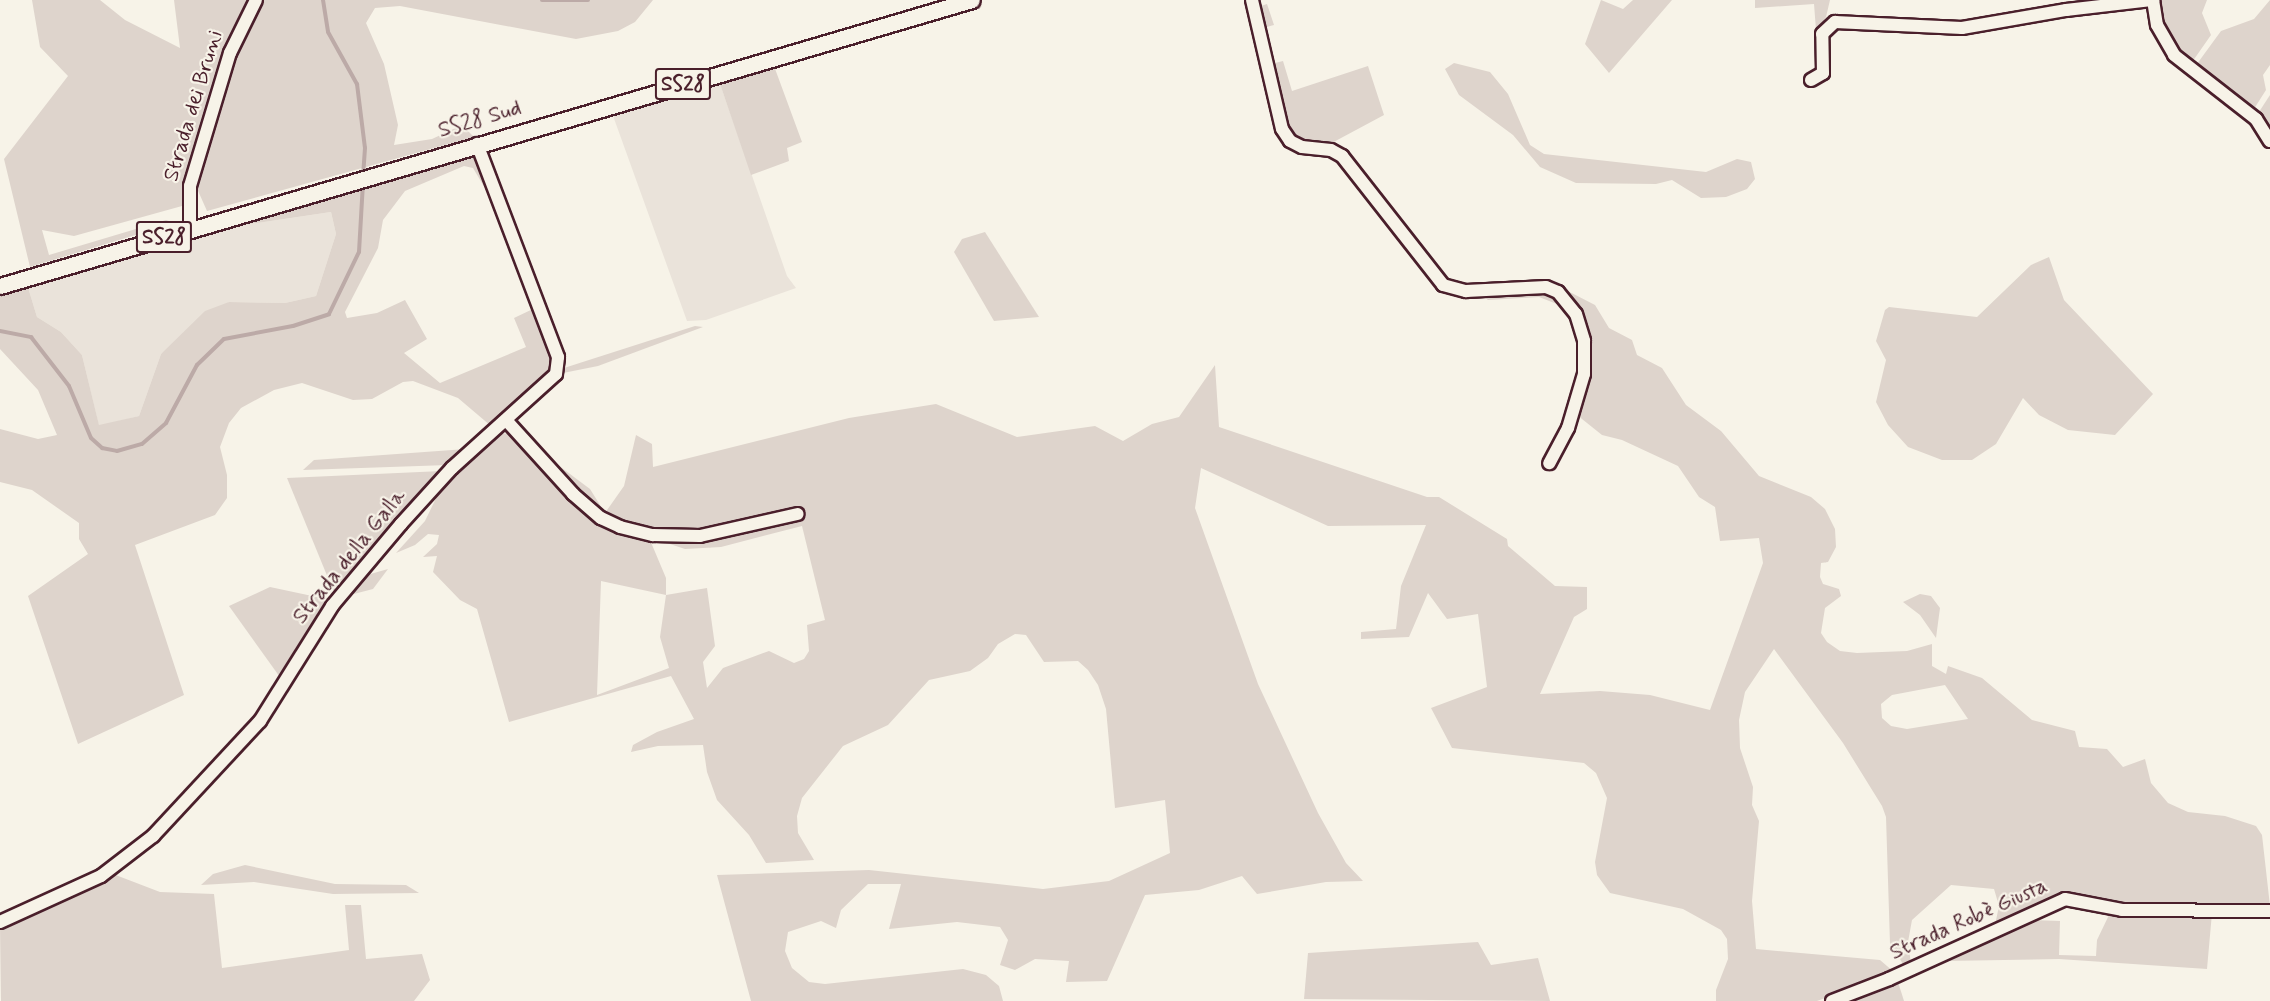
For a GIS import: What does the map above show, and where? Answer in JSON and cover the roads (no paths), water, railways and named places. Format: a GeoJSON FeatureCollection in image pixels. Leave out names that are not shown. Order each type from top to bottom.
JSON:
{"type":"FeatureCollection","features":[{"type":"Feature","properties":{"kind":"main road","name":"SS28 Sud"},"geometry":{"type":"LineString","coordinates":[[2,285],[972,0]]}},
{"type":"Feature","properties":{"kind":"street","name":"Strada dei Bruni"},"geometry":{"type":"LineString","coordinates":[[190,229],[190,186],[230,53],[256,0]]}},
{"type":"Feature","properties":{"kind":"street"},"geometry":{"type":"LineString","coordinates":[[1252,0],[1282,129],[1290,141],[1302,147],[1331,150],[1342,156],[1443,285],[1466,291],[1546,287],[1558,292],[1576,314],[1584,341],[1584,374],[1565,436],[1549,463]]}},
{"type":"Feature","properties":{"kind":"street"},"geometry":{"type":"LineString","coordinates":[[1811,80],[1823,73],[1822,34],[1835,22],[1962,28],[2066,10],[2153,0],[2157,25],[2174,54],[2269,134]]}},
{"type":"Feature","properties":{"kind":"street","name":"Strada della Galla"},"geometry":{"type":"LineString","coordinates":[[0,921],[101,876],[153,836],[269,710],[324,617],[356,576],[452,468],[552,381],[559,362],[477,144]]}},
{"type":"Feature","properties":{"kind":"street"},"geometry":{"type":"LineString","coordinates":[[506,420],[573,494],[601,518],[620,527],[653,535],[700,536],[798,514]]}},
{"type":"Feature","properties":{"kind":"street","name":"Strada Robè Giusta"},"geometry":{"type":"LineString","coordinates":[[1832,1001],[1889,979],[2065,899],[2122,910],[2270,911]]}},
{"type":"Feature","properties":{"kind":"waterway"},"geometry":{"type":"LineString","coordinates":[[323,0],[328,32],[357,84],[365,148],[363,176]]}},
{"type":"Feature","properties":{"kind":"waterway"},"geometry":{"type":"LineString","coordinates":[[542,0],[588,0]]}},
{"type":"Feature","properties":{"kind":"waterway"},"geometry":{"type":"LineString","coordinates":[[0,331],[31,337],[69,386],[91,438],[102,448],[117,451],[142,444],[166,423],[197,365],[224,339],[293,326],[329,314],[359,252],[363,183]]}}]}
